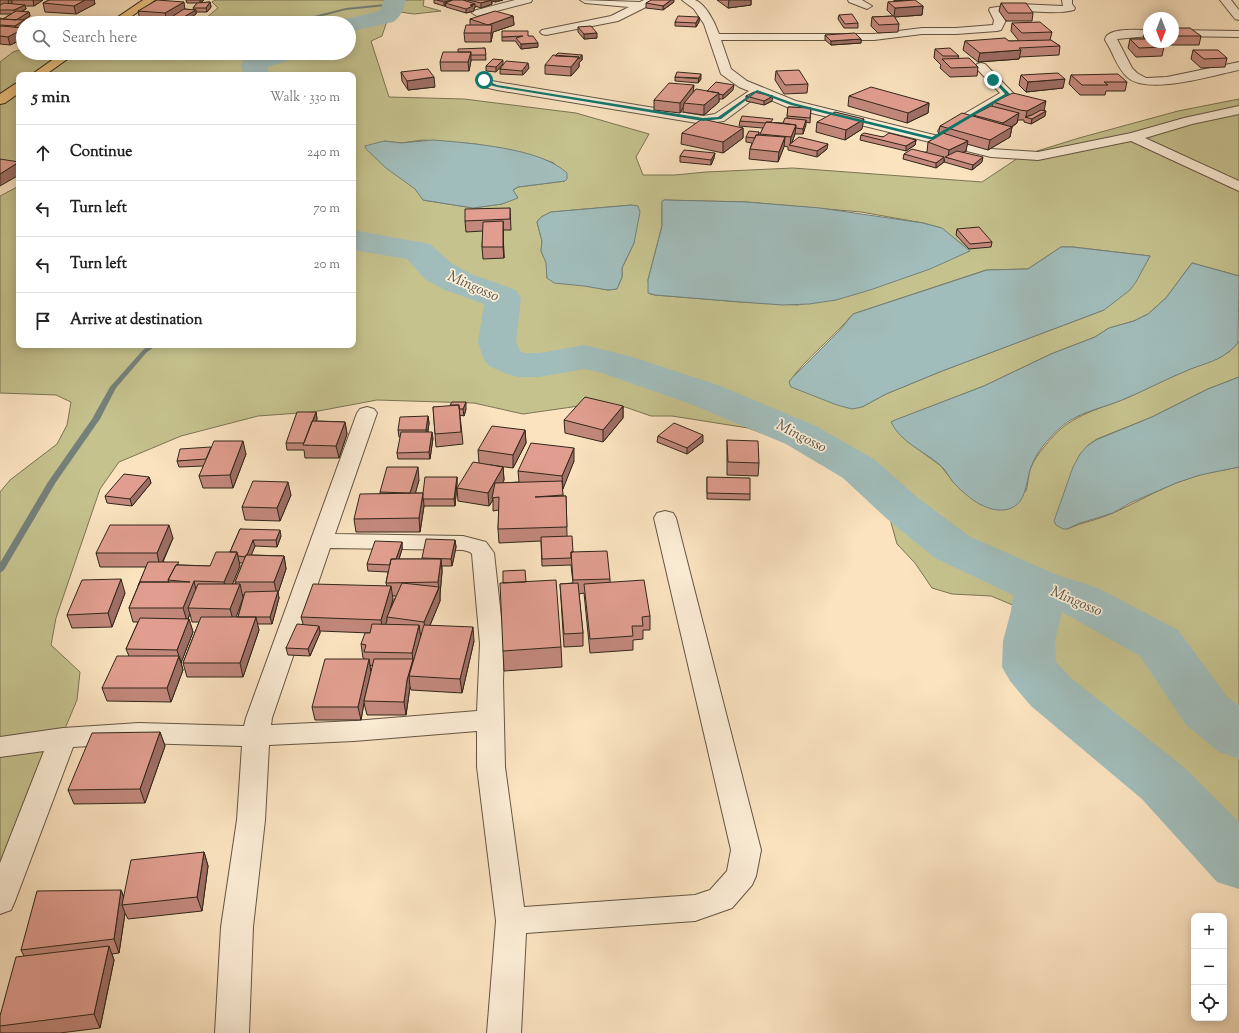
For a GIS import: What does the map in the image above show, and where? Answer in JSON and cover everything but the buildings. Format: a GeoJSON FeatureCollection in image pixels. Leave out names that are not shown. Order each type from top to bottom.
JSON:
{"type":"FeatureCollection","features":[{"type":"Feature","properties":{"kind":"main road"},"geometry":{"type":"LineString","coordinates":[[126,16],[150,0]]}},
{"type":"Feature","properties":{"kind":"main road"},"geometry":{"type":"LineString","coordinates":[[42,72],[60,60]]}},
{"type":"Feature","properties":{"kind":"main road"},"geometry":{"type":"LineString","coordinates":[[0,100],[16,89]]}},
{"type":"Feature","properties":{"kind":"street"},"geometry":{"type":"LineString","coordinates":[[477,13],[527,0]]}},
{"type":"Feature","properties":{"kind":"street"},"geometry":{"type":"LineString","coordinates":[[585,0],[642,5]]}},
{"type":"Feature","properties":{"kind":"street"},"geometry":{"type":"LineString","coordinates":[[546,32],[614,19],[652,0]]}},
{"type":"Feature","properties":{"kind":"street"},"geometry":{"type":"LineString","coordinates":[[687,0],[698,6],[710,24],[725,71],[742,84],[792,104],[991,153],[1038,156],[1132,137],[1189,121],[1239,110]]}},
{"type":"Feature","properties":{"kind":"street"},"geometry":{"type":"LineString","coordinates":[[853,0],[868,6]]}},
{"type":"Feature","properties":{"kind":"street"},"geometry":{"type":"LineString","coordinates":[[715,37],[874,36],[922,31],[956,31],[998,28],[1000,20],[994,10],[1000,8],[1066,9],[1070,8],[1067,4],[1067,0]]}},
{"type":"Feature","properties":{"kind":"street"},"geometry":{"type":"LineString","coordinates":[[1225,0],[1233,12],[1239,17]]}},
{"type":"Feature","properties":{"kind":"street"},"geometry":{"type":"LineString","coordinates":[[1143,33],[1117,34],[1111,37],[1110,40],[1118,51],[1127,70],[1133,76],[1143,81],[1167,81],[1239,66]]}},
{"type":"Feature","properties":{"kind":"street"},"geometry":{"type":"LineString","coordinates":[[1179,33],[1239,34]]}},
{"type":"Feature","properties":{"kind":"street"},"geometry":{"type":"LineString","coordinates":[[933,139],[1008,94],[981,67]]}},
{"type":"Feature","properties":{"kind":"street"},"geometry":{"type":"LineString","coordinates":[[484,80],[488,84],[497,86],[703,120],[719,118],[757,91]]}},
{"type":"Feature","properties":{"kind":"street"},"geometry":{"type":"LineString","coordinates":[[1132,137],[1239,188]]}},
{"type":"Feature","properties":{"kind":"street"},"geometry":{"type":"LineString","coordinates":[[232,1033],[237,928],[251,820],[256,736],[259,718],[367,413]]}},
{"type":"Feature","properties":{"kind":"street"},"geometry":{"type":"LineString","coordinates":[[511,921],[694,908],[721,898],[741,876],[746,850],[665,518]]}},
{"type":"Feature","properties":{"kind":"street"},"geometry":{"type":"LineString","coordinates":[[322,541],[463,543],[478,546],[483,553],[492,644],[490,720],[491,767],[511,921],[504,1033]]}},
{"type":"Feature","properties":{"kind":"street"},"geometry":{"type":"LineString","coordinates":[[0,748],[63,738],[139,733],[256,736],[354,731],[490,720]]}},
{"type":"Feature","properties":{"kind":"street"},"geometry":{"type":"LineString","coordinates":[[0,901],[63,738]]}},
{"type":"Feature","properties":{"kind":"shaded area"},"geometry":{"type":"Polygon","coordinates":[[[215,0],[424,0],[423,6],[441,11],[414,14],[400,12],[387,21],[382,36],[371,41],[389,97],[464,99],[576,113],[649,134],[636,157],[643,175],[675,175],[793,168],[982,182],[1021,156],[1079,138],[1178,111],[1239,99],[1239,276],[1192,263],[1166,298],[1148,314],[1134,321],[1109,328],[1095,337],[1051,354],[984,386],[891,422],[911,444],[941,466],[954,483],[981,505],[1026,491],[1032,464],[1053,436],[1072,421],[1082,415],[1129,397],[1182,372],[1217,359],[1229,352],[1239,341],[1239,377],[1208,389],[1152,417],[1097,439],[1087,446],[1067,529],[1124,508],[1166,487],[1189,478],[1210,472],[1239,467],[1239,881],[1198,836],[1108,756],[1086,732],[1023,679],[1016,657],[1014,640],[1023,619],[1020,608],[991,596],[952,594],[932,588],[915,563],[897,544],[885,501],[819,454],[748,428],[672,416],[651,416],[625,407],[593,404],[523,414],[474,403],[377,400],[313,412],[258,416],[181,436],[119,462],[100,489],[56,618],[51,645],[80,672],[77,700],[0,883],[0,492],[10,480],[57,444],[67,425],[71,402],[56,395],[0,393],[0,196],[16,188],[16,348],[356,348],[356,72],[16,72],[16,164],[0,161],[0,62],[16,51],[16,60],[356,60],[356,16],[208,16],[218,8],[212,2],[215,0]],[[423,140],[401,143],[384,141],[423,200],[473,208],[502,204],[518,197],[513,190],[518,187],[565,181],[554,163],[534,156],[476,144],[423,140]],[[664,200],[662,202],[662,226],[648,280],[650,294],[655,295],[798,305],[963,245],[941,228],[923,223],[861,212],[746,202],[664,200]],[[632,205],[551,212],[541,217],[537,222],[542,241],[541,251],[547,263],[547,278],[608,290],[617,289],[622,277],[622,268],[634,243],[632,205]],[[1061,247],[1028,269],[986,270],[853,314],[804,364],[789,382],[862,407],[886,394],[942,371],[1104,310],[1139,274],[1150,256],[1073,247],[1061,247]]]}},
{"type":"Feature","properties":{"kind":"water"},"geometry":{"type":"Polygon","coordinates":[[[433,140],[484,145],[523,152],[555,165],[567,173],[567,179],[565,181],[518,187],[513,190],[518,198],[502,204],[473,208],[423,200],[415,189],[386,168],[366,149],[365,146],[384,141],[401,143],[433,140]]]}},
{"type":"Feature","properties":{"kind":"water"},"geometry":{"type":"Polygon","coordinates":[[[662,201],[746,202],[820,208],[923,223],[942,228],[970,251],[930,269],[870,290],[836,300],[809,304],[783,305],[655,295],[648,293],[648,280],[662,226],[662,201]]]}},
{"type":"Feature","properties":{"kind":"water"},"geometry":{"type":"Polygon","coordinates":[[[632,205],[638,206],[640,212],[634,243],[622,268],[622,277],[617,289],[608,290],[554,283],[547,278],[546,263],[541,251],[542,241],[537,222],[541,217],[551,212],[632,205]]]}},
{"type":"Feature","properties":{"kind":"water"},"geometry":{"type":"Polygon","coordinates":[[[1061,247],[1150,256],[1130,290],[1104,310],[942,371],[886,394],[862,407],[852,409],[837,405],[791,387],[789,382],[792,378],[839,331],[853,314],[987,270],[1028,269],[1061,247]]]}},
{"type":"Feature","properties":{"kind":"water"},"geometry":{"type":"Polygon","coordinates":[[[1192,263],[1239,276],[1238,343],[1230,351],[1218,359],[1178,374],[1122,400],[1082,414],[1069,421],[1052,435],[1037,454],[1031,467],[1024,494],[1021,500],[1012,508],[997,510],[983,506],[970,498],[953,482],[940,465],[901,436],[891,422],[984,386],[1051,354],[1095,337],[1109,328],[1134,321],[1148,314],[1166,298],[1192,263]]]}},
{"type":"Feature","properties":{"kind":"water"},"geometry":{"type":"Polygon","coordinates":[[[1239,377],[1239,467],[1200,475],[1176,483],[1130,503],[1113,513],[1080,523],[1067,529],[1063,529],[1056,525],[1054,521],[1073,467],[1080,454],[1087,446],[1096,440],[1152,417],[1208,389],[1239,377]]]}},
{"type":"Feature","properties":{"kind":"waterway"},"geometry":{"type":"LineString","coordinates":[[356,24],[375,20],[388,15],[395,0]]}},
{"type":"Feature","properties":{"kind":"waterway"},"geometry":{"type":"LineString","coordinates":[[318,16],[346,9],[385,5]]}},
{"type":"Feature","properties":{"kind":"waterway"},"geometry":{"type":"LineString","coordinates":[[256,72],[254,65],[256,62],[263,60]]}},
{"type":"Feature","properties":{"kind":"waterway","name":"Mingosso"},"geometry":{"type":"LineString","coordinates":[[356,241],[418,251],[438,271],[458,282],[503,298],[497,342],[503,358],[518,365],[539,365],[585,357],[615,364],[703,394],[801,435],[859,469],[902,508],[952,547],[1039,587]]}},
{"type":"Feature","properties":{"kind":"waterway"},"geometry":{"type":"LineString","coordinates":[[0,570],[52,482],[96,419],[113,387],[145,351],[150,348]]}},
{"type":"Feature","properties":{"kind":"waterway","name":"Mingosso"},"geometry":{"type":"LineString","coordinates":[[1039,587],[1080,600],[1159,643],[1206,710],[1239,737]]}},
{"type":"Feature","properties":{"kind":"waterway"},"geometry":{"type":"LineString","coordinates":[[1039,587],[1037,611],[1029,641],[1029,667],[1051,692],[1163,783],[1239,863]]}},
{"type":"Feature","properties":{"kind":"route"},"geometry":{"type":"LineString","coordinates":[[484,80],[488,84],[497,86],[703,120],[719,118],[757,91],[792,104],[933,139],[1008,94],[993,80]]}}]}
